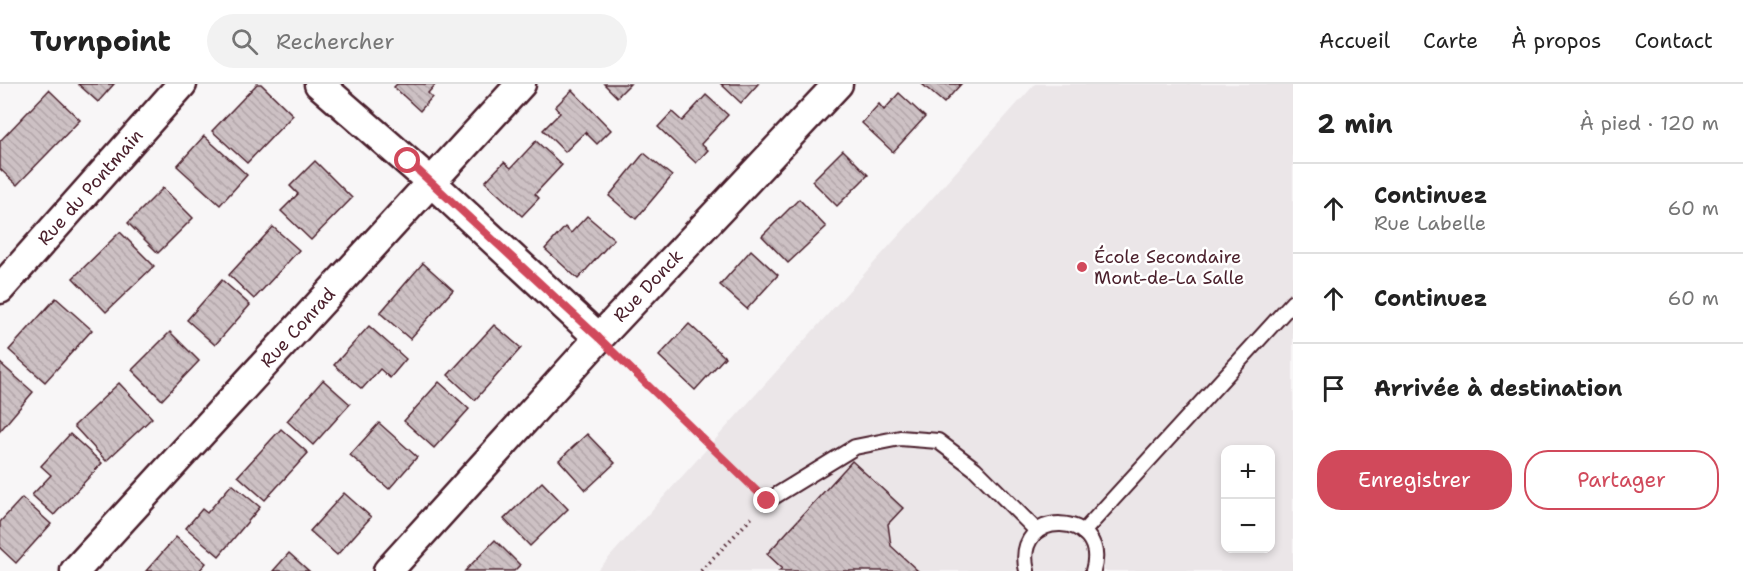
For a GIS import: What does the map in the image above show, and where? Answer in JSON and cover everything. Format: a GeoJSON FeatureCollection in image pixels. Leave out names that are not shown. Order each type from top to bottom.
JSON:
{"type":"FeatureCollection","features":[{"type":"Feature","properties":{"kind":"street","name":"Rue du Pontmain"},"geometry":{"type":"LineString","coordinates":[[0,289],[182,84]]}},
{"type":"Feature","properties":{"kind":"street"},"geometry":{"type":"LineString","coordinates":[[319,84],[431,182],[599,338]]}},
{"type":"Feature","properties":{"kind":"street","name":"Rue Conrad"},"geometry":{"type":"LineString","coordinates":[[75,571],[521,84]]}},
{"type":"Feature","properties":{"kind":"street","name":"Rue Donck"},"geometry":{"type":"LineString","coordinates":[[388,571],[599,338],[838,84]]}},
{"type":"Feature","properties":{"kind":"lane"},"geometry":{"type":"LineString","coordinates":[[1083,532],[1293,302]]}},
{"type":"Feature","properties":{"kind":"lane"},"geometry":{"type":"LineString","coordinates":[[767,501],[855,447],[900,438],[938,441],[975,469],[1037,531]]}},
{"type":"Feature","properties":{"kind":"lane"},"geometry":{"type":"LineString","coordinates":[[1027,571],[1026,550],[1030,539],[1037,531],[1056,523],[1075,526],[1091,541],[1095,552],[1096,569]]}},
{"type":"Feature","properties":{"kind":"path"},"geometry":{"type":"LineString","coordinates":[[599,338],[767,501],[701,571]]}},
{"type":"Feature","properties":{"kind":"shaded area","name":"École Secondaire Mont-de-La Salle"},"geometry":{"type":"Polygon","coordinates":[[[1035,84],[1293,84],[1293,571],[597,571],[1035,84]]]}},
{"type":"Feature","properties":{"kind":"building"},"geometry":{"type":"Polygon","coordinates":[[[78,84],[114,84],[98,102],[78,84]]]}},
{"type":"Feature","properties":{"kind":"building"},"geometry":{"type":"Polygon","coordinates":[[[257,84],[261,84],[293,115],[247,163],[212,131],[257,84]]]}},
{"type":"Feature","properties":{"kind":"building"},"geometry":{"type":"Polygon","coordinates":[[[397,84],[436,84],[428,93],[432,97],[420,111],[394,87],[397,84]]]}},
{"type":"Feature","properties":{"kind":"building"},"geometry":{"type":"Polygon","coordinates":[[[604,84],[630,84],[617,97],[604,84]]]}},
{"type":"Feature","properties":{"kind":"building"},"geometry":{"type":"Polygon","coordinates":[[[721,84],[758,84],[741,103],[721,84]]]}},
{"type":"Feature","properties":{"kind":"building"},"geometry":{"type":"Polygon","coordinates":[[[922,84],[961,84],[944,103],[922,84]]]}},
{"type":"Feature","properties":{"kind":"building"},"geometry":{"type":"Polygon","coordinates":[[[49,90],[80,120],[17,185],[0,169],[0,141],[49,90]]]}},
{"type":"Feature","properties":{"kind":"building"},"geometry":{"type":"Polygon","coordinates":[[[572,90],[611,130],[597,144],[585,132],[565,152],[543,130],[560,113],[555,107],[572,90]]]}},
{"type":"Feature","properties":{"kind":"building"},"geometry":{"type":"Polygon","coordinates":[[[899,93],[925,117],[893,152],[862,123],[879,104],[884,110],[899,93]]]}},
{"type":"Feature","properties":{"kind":"building"},"geometry":{"type":"Polygon","coordinates":[[[706,95],[728,115],[701,144],[708,150],[696,163],[658,127],[672,112],[682,121],[706,95]]]}},
{"type":"Feature","properties":{"kind":"building"},"geometry":{"type":"Polygon","coordinates":[[[204,136],[247,175],[220,205],[177,166],[204,136]]]}},
{"type":"Feature","properties":{"kind":"building"},"geometry":{"type":"Polygon","coordinates":[[[536,141],[562,165],[535,194],[539,198],[522,216],[485,182],[504,162],[511,168],[536,141]]]}},
{"type":"Feature","properties":{"kind":"building"},"geometry":{"type":"Polygon","coordinates":[[[843,150],[868,175],[837,206],[812,181],[843,150]]]}},
{"type":"Feature","properties":{"kind":"building"},"geometry":{"type":"Polygon","coordinates":[[[644,153],[672,176],[636,219],[609,196],[644,153]]]}},
{"type":"Feature","properties":{"kind":"building"},"geometry":{"type":"Polygon","coordinates":[[[315,161],[352,198],[311,240],[281,211],[298,194],[290,186],[315,161]]]}},
{"type":"Feature","properties":{"kind":"building"},"geometry":{"type":"Polygon","coordinates":[[[163,188],[193,218],[158,253],[128,223],[163,188]]]}},
{"type":"Feature","properties":{"kind":"building"},"geometry":{"type":"Polygon","coordinates":[[[799,199],[826,227],[788,263],[762,236],[799,199]]]}},
{"type":"Feature","properties":{"kind":"building"},"geometry":{"type":"Polygon","coordinates":[[[587,216],[614,239],[578,279],[545,249],[565,227],[571,233],[587,216]]]}},
{"type":"Feature","properties":{"kind":"building"},"geometry":{"type":"Polygon","coordinates":[[[273,227],[299,250],[254,299],[229,275],[273,227]]]}},
{"type":"Feature","properties":{"kind":"building"},"geometry":{"type":"Polygon","coordinates":[[[120,232],[154,266],[106,312],[73,278],[120,232]]]}},
{"type":"Feature","properties":{"kind":"building"},"geometry":{"type":"Polygon","coordinates":[[[751,250],[778,275],[747,309],[720,285],[751,250]]]}},
{"type":"Feature","properties":{"kind":"building"},"geometry":{"type":"Polygon","coordinates":[[[423,263],[453,290],[410,339],[380,313],[423,263]]]}},
{"type":"Feature","properties":{"kind":"building"},"geometry":{"type":"Polygon","coordinates":[[[222,280],[250,305],[215,345],[187,320],[222,280]]]}},
{"type":"Feature","properties":{"kind":"building"},"geometry":{"type":"Polygon","coordinates":[[[56,298],[92,330],[45,382],[9,350],[56,298]]]}},
{"type":"Feature","properties":{"kind":"building"},"geometry":{"type":"Polygon","coordinates":[[[689,324],[725,357],[695,390],[659,356],[689,324]]]}},
{"type":"Feature","properties":{"kind":"building"},"geometry":{"type":"Polygon","coordinates":[[[494,325],[521,348],[475,400],[448,375],[494,325]]]}},
{"type":"Feature","properties":{"kind":"building"},"geometry":{"type":"Polygon","coordinates":[[[369,326],[406,359],[390,378],[380,369],[362,389],[334,365],[369,326]]]}},
{"type":"Feature","properties":{"kind":"building"},"geometry":{"type":"Polygon","coordinates":[[[170,332],[199,361],[162,400],[132,370],[170,332]]]}},
{"type":"Feature","properties":{"kind":"building"},"geometry":{"type":"Polygon","coordinates":[[[0,363],[33,392],[0,431],[0,363]]]}},
{"type":"Feature","properties":{"kind":"building"},"geometry":{"type":"Polygon","coordinates":[[[323,380],[350,404],[313,445],[287,421],[323,380]]]}},
{"type":"Feature","properties":{"kind":"building"},"geometry":{"type":"Polygon","coordinates":[[[439,382],[469,409],[434,448],[404,421],[439,382]]]}},
{"type":"Feature","properties":{"kind":"building"},"geometry":{"type":"Polygon","coordinates":[[[119,383],[152,418],[106,461],[74,426],[119,383]]]}},
{"type":"Feature","properties":{"kind":"building"},"geometry":{"type":"Polygon","coordinates":[[[379,423],[417,457],[389,489],[350,455],[379,423]]]}},
{"type":"Feature","properties":{"kind":"building"},"geometry":{"type":"Polygon","coordinates":[[[281,429],[308,453],[265,500],[238,476],[281,429]]]}},
{"type":"Feature","properties":{"kind":"building"},"geometry":{"type":"Polygon","coordinates":[[[70,434],[102,463],[54,515],[32,495],[51,475],[41,466],[70,434]]]}},
{"type":"Feature","properties":{"kind":"building"},"geometry":{"type":"Polygon","coordinates":[[[587,434],[615,463],[586,490],[559,460],[587,434]]]}},
{"type":"Feature","properties":{"kind":"building"},"geometry":{"type":"Polygon","coordinates":[[[852,461],[903,508],[888,524],[891,546],[918,571],[779,571],[782,568],[767,554],[852,461]]]}},
{"type":"Feature","properties":{"kind":"building"},"geometry":{"type":"Polygon","coordinates":[[[542,482],[568,509],[530,546],[504,519],[542,482]]]}},
{"type":"Feature","properties":{"kind":"building"},"geometry":{"type":"Polygon","coordinates":[[[232,484],[260,507],[219,556],[186,528],[202,509],[207,513],[232,484]]]}},
{"type":"Feature","properties":{"kind":"building"},"geometry":{"type":"Polygon","coordinates":[[[344,493],[371,517],[337,555],[310,531],[344,493]]]}},
{"type":"Feature","properties":{"kind":"building"},"geometry":{"type":"Polygon","coordinates":[[[22,498],[51,524],[16,563],[0,548],[0,522],[22,498]]]}},
{"type":"Feature","properties":{"kind":"building"},"geometry":{"type":"Polygon","coordinates":[[[176,537],[206,563],[199,571],[146,571],[176,537]]]}},
{"type":"Feature","properties":{"kind":"building"},"geometry":{"type":"Polygon","coordinates":[[[495,540],[520,565],[514,571],[465,571],[495,540]]]}},
{"type":"Feature","properties":{"kind":"building"},"geometry":{"type":"Polygon","coordinates":[[[289,553],[309,571],[273,571],[289,553]]]}},
{"type":"Feature","properties":{"kind":"place","name":"École Secondaire Mont-de-La Salle"},"geometry":{"type":"Point","coordinates":[1082,267]}},
{"type":"Feature","properties":{"kind":"route"},"geometry":{"type":"LineString","coordinates":[[408,161],[599,338],[767,501]]}}]}
